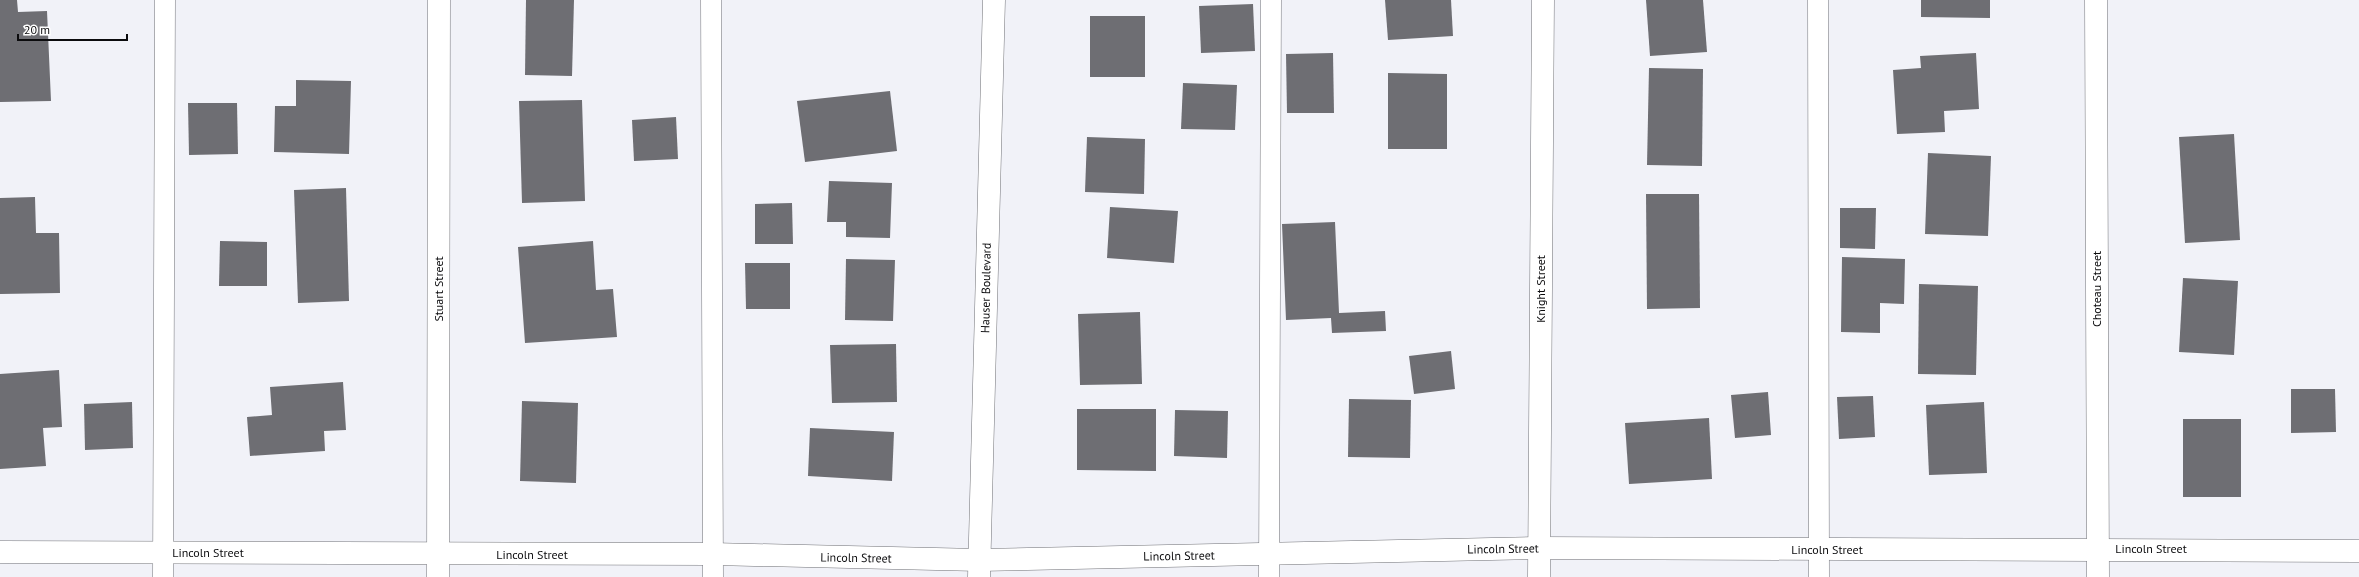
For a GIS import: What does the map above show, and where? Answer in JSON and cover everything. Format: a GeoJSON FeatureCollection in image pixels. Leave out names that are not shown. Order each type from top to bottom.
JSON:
{"type":"FeatureCollection","features":[{"type":"Feature","properties":{"kind":"street","name":"Stuart Street"},"geometry":{"type":"LineString","coordinates":[[438,577],[439,0]]}},
{"type":"Feature","properties":{"kind":"street","name":"Hauser Boulevard"},"geometry":{"type":"LineString","coordinates":[[979,569],[994,0]]}},
{"type":"Feature","properties":{"kind":"street","name":"Knight Street"},"geometry":{"type":"LineString","coordinates":[[1540,577],[1543,0]]}},
{"type":"Feature","properties":{"kind":"street","name":"Choteau Street"},"geometry":{"type":"LineString","coordinates":[[2096,0],[2098,577]]}},
{"type":"Feature","properties":{"kind":"street","name":"Lincoln Street"},"geometry":{"type":"LineString","coordinates":[[0,552],[438,555],[713,554],[979,569],[1270,554],[1539,548],[2359,551]]}},
{"type":"Feature","properties":{"kind":"lane"},"geometry":{"type":"LineString","coordinates":[[163,577],[165,0]]}},
{"type":"Feature","properties":{"kind":"lane"},"geometry":{"type":"LineString","coordinates":[[711,0],[713,577]]}},
{"type":"Feature","properties":{"kind":"lane"},"geometry":{"type":"LineString","coordinates":[[1269,577],[1271,0]]}},
{"type":"Feature","properties":{"kind":"lane"},"geometry":{"type":"LineString","coordinates":[[1818,0],[1819,577]]}},
{"type":"Feature","properties":{"kind":"building"},"geometry":{"type":"Polygon","coordinates":[[[0,0],[17,0],[18,12],[47,11],[51,101],[0,102],[0,0]]]}},
{"type":"Feature","properties":{"kind":"building"},"geometry":{"type":"Polygon","coordinates":[[[526,0],[574,0],[572,76],[525,75],[526,0]]]}},
{"type":"Feature","properties":{"kind":"building"},"geometry":{"type":"Polygon","coordinates":[[[1385,0],[1451,0],[1453,36],[1388,40],[1385,0]]]}},
{"type":"Feature","properties":{"kind":"building"},"geometry":{"type":"Polygon","coordinates":[[[1646,0],[1703,0],[1707,52],[1650,56],[1646,0]]]}},
{"type":"Feature","properties":{"kind":"building"},"geometry":{"type":"Polygon","coordinates":[[[1921,0],[1990,0],[1990,18],[1921,17],[1921,0]]]}},
{"type":"Feature","properties":{"kind":"building"},"geometry":{"type":"Polygon","coordinates":[[[1253,4],[1255,51],[1201,53],[1199,6],[1253,4]]]}},
{"type":"Feature","properties":{"kind":"building"},"geometry":{"type":"Polygon","coordinates":[[[1090,16],[1145,16],[1145,77],[1090,77],[1090,16]]]}},
{"type":"Feature","properties":{"kind":"building"},"geometry":{"type":"Polygon","coordinates":[[[1333,53],[1334,113],[1287,113],[1286,54],[1333,53]]]}},
{"type":"Feature","properties":{"kind":"building"},"geometry":{"type":"Polygon","coordinates":[[[1976,53],[1979,109],[1944,111],[1945,132],[1897,134],[1893,70],[1921,68],[1920,56],[1976,53]]]}},
{"type":"Feature","properties":{"kind":"building"},"geometry":{"type":"Polygon","coordinates":[[[1649,68],[1703,69],[1702,166],[1647,165],[1649,68]]]}},
{"type":"Feature","properties":{"kind":"building"},"geometry":{"type":"Polygon","coordinates":[[[1388,73],[1447,74],[1447,149],[1388,149],[1388,73]]]}},
{"type":"Feature","properties":{"kind":"building"},"geometry":{"type":"Polygon","coordinates":[[[296,80],[351,81],[349,154],[274,152],[275,106],[296,106],[296,80]]]}},
{"type":"Feature","properties":{"kind":"building"},"geometry":{"type":"Polygon","coordinates":[[[1183,83],[1237,85],[1235,130],[1181,129],[1183,83]]]}},
{"type":"Feature","properties":{"kind":"building"},"geometry":{"type":"Polygon","coordinates":[[[890,91],[897,151],[805,162],[797,101],[890,91]]]}},
{"type":"Feature","properties":{"kind":"building"},"geometry":{"type":"Polygon","coordinates":[[[582,100],[585,201],[522,203],[519,101],[582,100]]]}},
{"type":"Feature","properties":{"kind":"building"},"geometry":{"type":"Polygon","coordinates":[[[188,103],[237,103],[238,154],[189,155],[188,103]]]}},
{"type":"Feature","properties":{"kind":"building"},"geometry":{"type":"Polygon","coordinates":[[[676,117],[678,159],[634,161],[632,120],[676,117]]]}},
{"type":"Feature","properties":{"kind":"building"},"geometry":{"type":"Polygon","coordinates":[[[2234,134],[2240,240],[2185,243],[2179,137],[2234,134]]]}},
{"type":"Feature","properties":{"kind":"building"},"geometry":{"type":"Polygon","coordinates":[[[1087,137],[1145,139],[1144,194],[1085,192],[1087,137]]]}},
{"type":"Feature","properties":{"kind":"building"},"geometry":{"type":"Polygon","coordinates":[[[1928,153],[1991,156],[1988,236],[1925,234],[1928,153]]]}},
{"type":"Feature","properties":{"kind":"building"},"geometry":{"type":"Polygon","coordinates":[[[829,181],[892,183],[890,238],[846,237],[846,222],[827,222],[829,181]]]}},
{"type":"Feature","properties":{"kind":"building"},"geometry":{"type":"Polygon","coordinates":[[[346,188],[349,301],[298,303],[294,190],[346,188]]]}},
{"type":"Feature","properties":{"kind":"building"},"geometry":{"type":"Polygon","coordinates":[[[1646,194],[1699,194],[1700,308],[1647,309],[1646,194]]]}},
{"type":"Feature","properties":{"kind":"building"},"geometry":{"type":"Polygon","coordinates":[[[35,197],[36,233],[59,233],[60,293],[0,294],[0,198],[35,197]]]}},
{"type":"Feature","properties":{"kind":"building"},"geometry":{"type":"Polygon","coordinates":[[[792,203],[793,244],[755,244],[755,204],[792,203]]]}},
{"type":"Feature","properties":{"kind":"building"},"geometry":{"type":"Polygon","coordinates":[[[1110,207],[1178,211],[1174,263],[1107,258],[1110,207]]]}},
{"type":"Feature","properties":{"kind":"building"},"geometry":{"type":"Polygon","coordinates":[[[1840,208],[1876,208],[1875,249],[1840,248],[1840,208]]]}},
{"type":"Feature","properties":{"kind":"building"},"geometry":{"type":"Polygon","coordinates":[[[1335,222],[1339,313],[1385,311],[1386,331],[1332,333],[1331,318],[1286,320],[1282,224],[1335,222]]]}},
{"type":"Feature","properties":{"kind":"building"},"geometry":{"type":"Polygon","coordinates":[[[220,241],[267,242],[267,286],[219,286],[220,241]]]}},
{"type":"Feature","properties":{"kind":"building"},"geometry":{"type":"Polygon","coordinates":[[[593,241],[596,290],[613,289],[617,337],[525,343],[518,247],[593,241]]]}},
{"type":"Feature","properties":{"kind":"building"},"geometry":{"type":"Polygon","coordinates":[[[1842,257],[1905,259],[1904,304],[1880,303],[1880,333],[1841,332],[1842,257]]]}},
{"type":"Feature","properties":{"kind":"building"},"geometry":{"type":"Polygon","coordinates":[[[846,259],[895,260],[893,321],[845,320],[846,259]]]}},
{"type":"Feature","properties":{"kind":"building"},"geometry":{"type":"Polygon","coordinates":[[[745,263],[790,263],[790,309],[746,309],[745,263]]]}},
{"type":"Feature","properties":{"kind":"building"},"geometry":{"type":"Polygon","coordinates":[[[2183,278],[2238,281],[2234,355],[2179,352],[2183,278]]]}},
{"type":"Feature","properties":{"kind":"building"},"geometry":{"type":"Polygon","coordinates":[[[1919,284],[1978,286],[1976,375],[1918,374],[1919,284]]]}},
{"type":"Feature","properties":{"kind":"building"},"geometry":{"type":"Polygon","coordinates":[[[1140,312],[1142,384],[1080,385],[1078,314],[1140,312]]]}},
{"type":"Feature","properties":{"kind":"building"},"geometry":{"type":"Polygon","coordinates":[[[896,344],[897,402],[832,403],[830,345],[896,344]]]}},
{"type":"Feature","properties":{"kind":"building"},"geometry":{"type":"Polygon","coordinates":[[[1451,351],[1455,389],[1414,394],[1409,356],[1451,351]]]}},
{"type":"Feature","properties":{"kind":"building"},"geometry":{"type":"Polygon","coordinates":[[[59,370],[62,427],[43,428],[46,466],[0,469],[0,374],[59,370]]]}},
{"type":"Feature","properties":{"kind":"building"},"geometry":{"type":"Polygon","coordinates":[[[343,382],[346,430],[324,431],[325,451],[250,456],[247,417],[272,415],[270,387],[343,382]]]}},
{"type":"Feature","properties":{"kind":"building"},"geometry":{"type":"Polygon","coordinates":[[[2291,389],[2335,389],[2336,432],[2291,433],[2291,389]]]}},
{"type":"Feature","properties":{"kind":"building"},"geometry":{"type":"Polygon","coordinates":[[[1768,392],[1771,435],[1735,438],[1731,395],[1768,392]]]}},
{"type":"Feature","properties":{"kind":"building"},"geometry":{"type":"Polygon","coordinates":[[[1873,396],[1875,437],[1839,439],[1837,397],[1873,396]]]}},
{"type":"Feature","properties":{"kind":"building"},"geometry":{"type":"Polygon","coordinates":[[[1349,399],[1411,400],[1410,458],[1348,457],[1349,399]]]}},
{"type":"Feature","properties":{"kind":"building"},"geometry":{"type":"Polygon","coordinates":[[[522,401],[578,403],[576,483],[520,481],[522,401]]]}},
{"type":"Feature","properties":{"kind":"building"},"geometry":{"type":"Polygon","coordinates":[[[132,402],[133,448],[85,450],[84,404],[132,402]]]}},
{"type":"Feature","properties":{"kind":"building"},"geometry":{"type":"Polygon","coordinates":[[[1984,402],[1987,473],[1929,475],[1926,405],[1984,402]]]}},
{"type":"Feature","properties":{"kind":"building"},"geometry":{"type":"Polygon","coordinates":[[[1077,409],[1156,409],[1156,471],[1077,470],[1077,409]]]}},
{"type":"Feature","properties":{"kind":"building"},"geometry":{"type":"Polygon","coordinates":[[[1175,410],[1228,411],[1227,458],[1174,456],[1175,410]]]}},
{"type":"Feature","properties":{"kind":"building"},"geometry":{"type":"Polygon","coordinates":[[[1709,418],[1712,479],[1629,484],[1625,423],[1709,418]]]}},
{"type":"Feature","properties":{"kind":"building"},"geometry":{"type":"Polygon","coordinates":[[[2183,419],[2241,419],[2241,497],[2183,497],[2183,419]]]}},
{"type":"Feature","properties":{"kind":"building"},"geometry":{"type":"Polygon","coordinates":[[[810,428],[894,432],[892,481],[808,476],[810,428]]]}}]}
